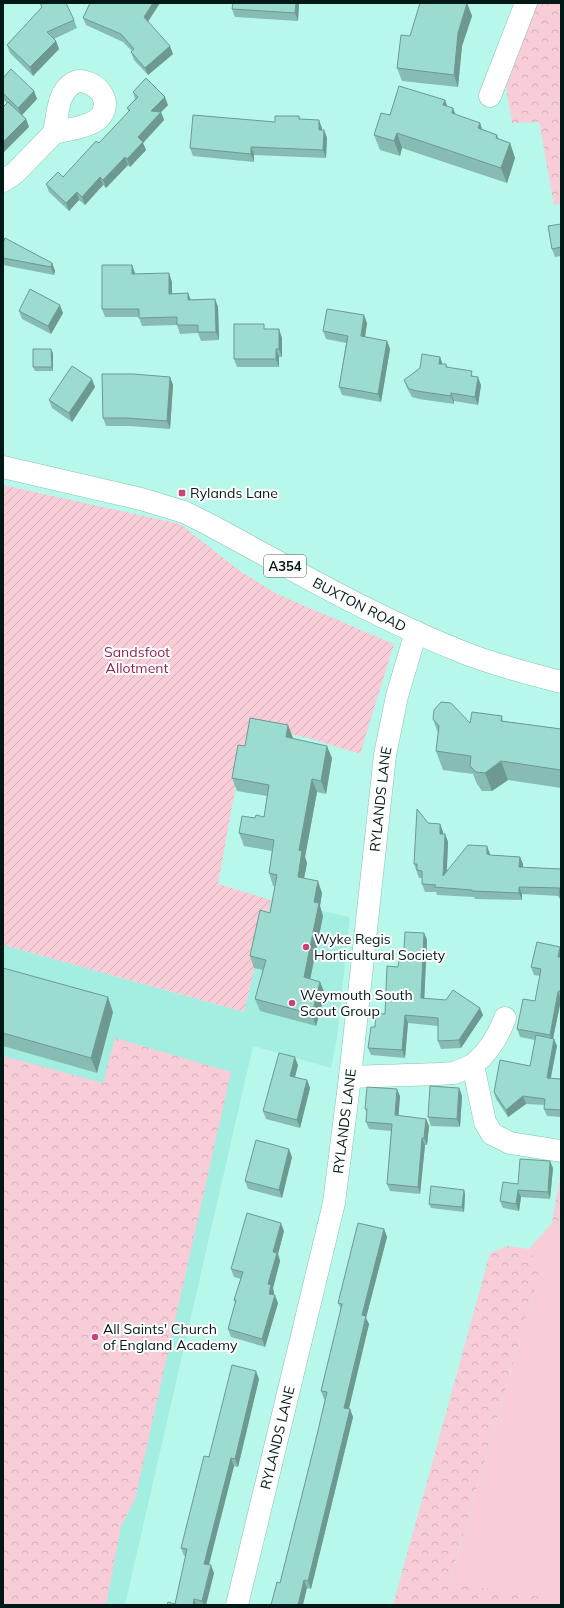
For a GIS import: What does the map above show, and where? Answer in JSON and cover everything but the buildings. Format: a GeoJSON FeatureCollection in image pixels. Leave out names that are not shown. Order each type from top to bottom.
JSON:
{"type":"FeatureCollection","features":[{"type":"Feature","properties":{"kind":"main road"},"geometry":{"type":"LineString","coordinates":[[490,96],[526,3]]}},
{"type":"Feature","properties":{"kind":"main road"},"geometry":{"type":"LineString","coordinates":[[3,182],[15,173],[54,133]]}},
{"type":"Feature","properties":{"kind":"main road","name":"BUXTON ROAD"},"geometry":{"type":"LineString","coordinates":[[3,467],[141,499],[184,512],[349,601],[416,632],[464,653],[561,682]]}},
{"type":"Feature","properties":{"kind":"main road","name":"RYLANDS LANE"},"geometry":{"type":"LineString","coordinates":[[237,1605],[334,1203],[350,1077],[385,755],[397,696],[416,632]]}},
{"type":"Feature","properties":{"kind":"main road"},"geometry":{"type":"LineString","coordinates":[[350,1077],[454,1073],[473,1065],[490,1049],[498,1036],[505,1018]]}},
{"type":"Feature","properties":{"kind":"main road"},"geometry":{"type":"LineString","coordinates":[[473,1065],[485,1122],[492,1134],[510,1143],[561,1150]]}},
{"type":"Feature","properties":{"kind":"shaded area","name":"All Saints' Church of England Academy"},"geometry":{"type":"Polygon","coordinates":[[[271,900],[350,917],[337,1038],[331,1068],[253,1046],[125,1605],[3,1605],[3,945],[244,1012],[271,900]]]}},
{"type":"Feature","properties":{"kind":"green space"},"geometry":{"type":"Polygon","coordinates":[[[532,3],[561,3],[561,204],[554,205],[539,122],[512,123],[504,75],[532,3]]]}},
{"type":"Feature","properties":{"kind":"green space","name":"Sandsfoot Allotment"},"geometry":{"type":"Polygon","coordinates":[[[3,485],[180,524],[240,571],[277,594],[394,644],[360,754],[312,739],[255,725],[241,756],[218,884],[271,900],[244,1012],[3,945],[3,485]]]}},
{"type":"Feature","properties":{"kind":"green space","name":"All Saints' Church of England Academy"},"geometry":{"type":"Polygon","coordinates":[[[115,1038],[231,1072],[135,1499],[121,1527],[106,1605],[3,1605],[3,1056],[103,1083],[115,1038]]]}},
{"type":"Feature","properties":{"kind":"green space"},"geometry":{"type":"Polygon","coordinates":[[[561,1171],[561,1226],[552,1223],[561,1171]]]}},
{"type":"Feature","properties":{"kind":"green space"},"geometry":{"type":"Polygon","coordinates":[[[552,1223],[561,1226],[561,1600],[449,1584],[540,1270],[529,1249],[552,1223]]]}},
{"type":"Feature","properties":{"kind":"green space"},"geometry":{"type":"Polygon","coordinates":[[[508,1246],[529,1249],[540,1270],[449,1583],[561,1600],[561,1605],[393,1605],[490,1253],[508,1246]]]}},
{"type":"Feature","properties":{"kind":"place","name":"Rylands Lane"},"geometry":{"type":"Point","coordinates":[182,493]}},
{"type":"Feature","properties":{"kind":"place","name":"Wyke Regis Horticultural Society"},"geometry":{"type":"Point","coordinates":[306,947]}},
{"type":"Feature","properties":{"kind":"place","name":"Weymouth South Scout Group"},"geometry":{"type":"Point","coordinates":[292,1003]}},
{"type":"Feature","properties":{"kind":"place","name":"All Saints' Church of England Academy"},"geometry":{"type":"Point","coordinates":[95,1337]}}]}
